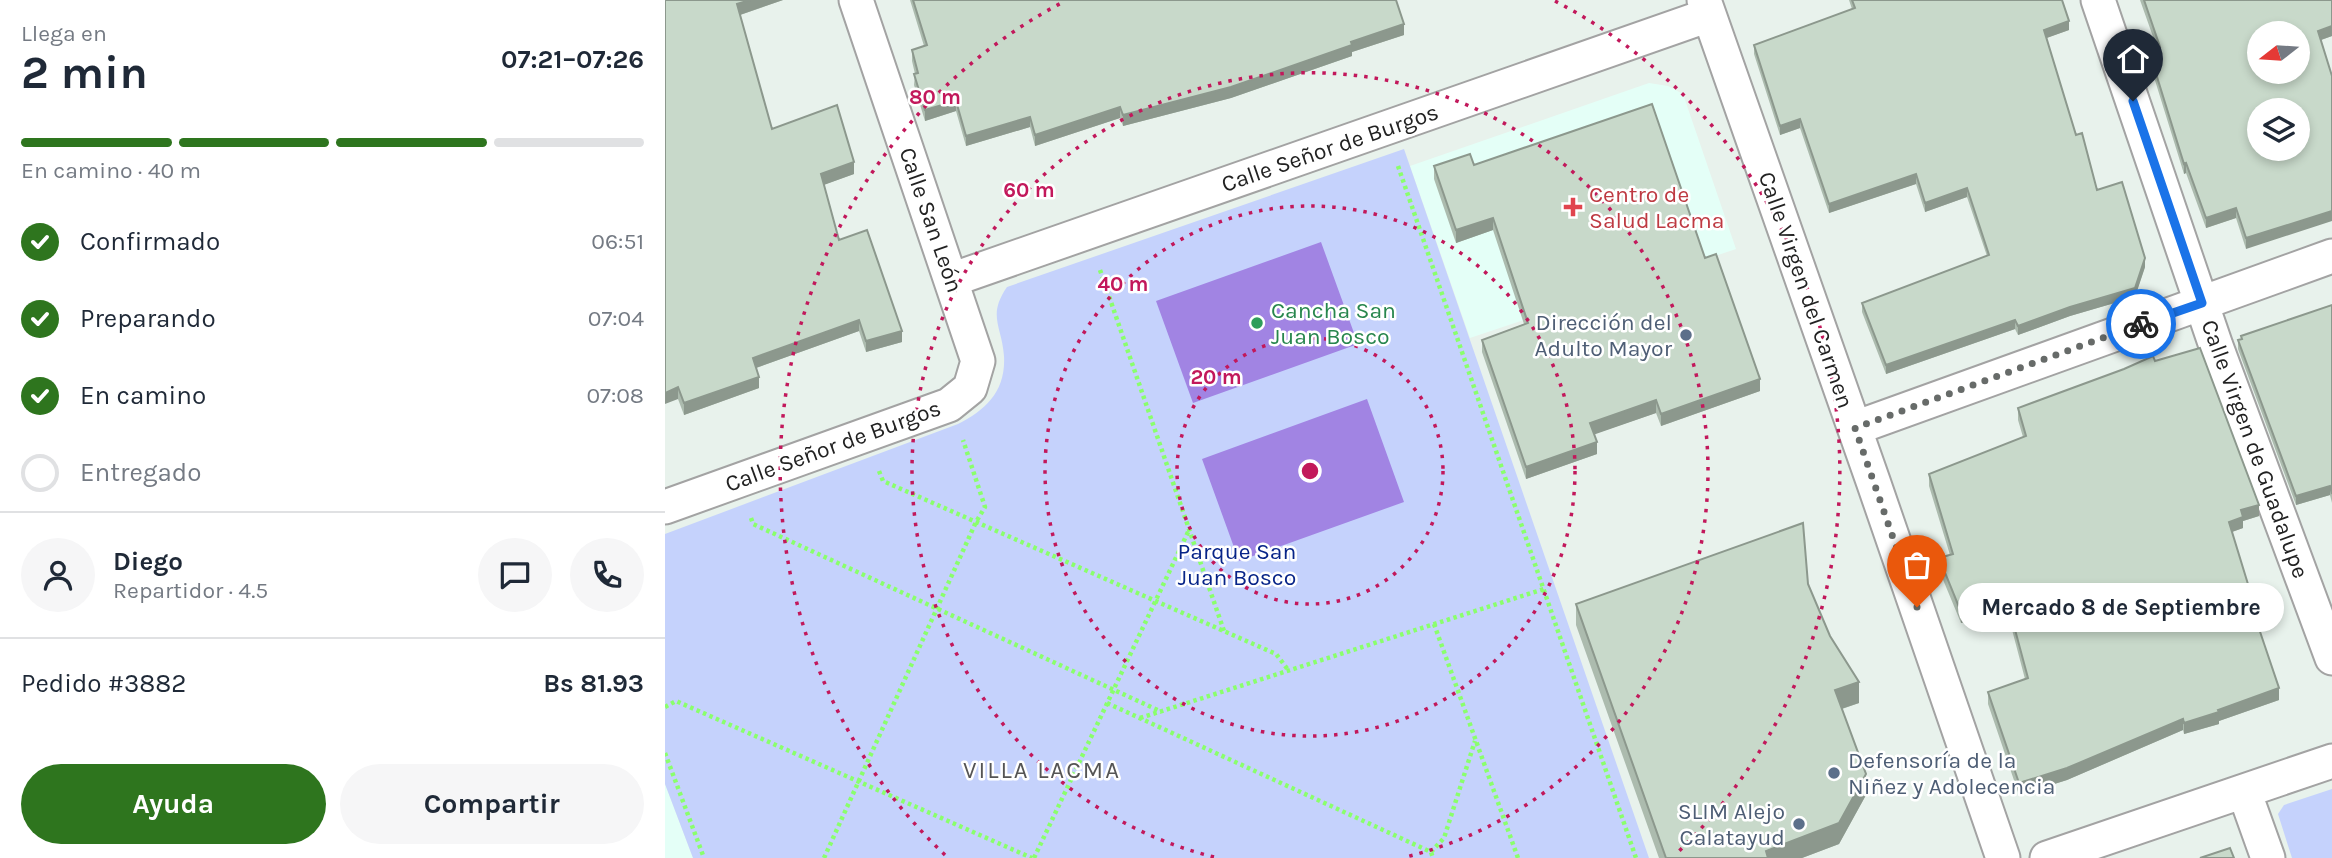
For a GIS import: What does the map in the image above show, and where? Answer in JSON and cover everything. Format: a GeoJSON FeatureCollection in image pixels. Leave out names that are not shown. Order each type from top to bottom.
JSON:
{"type":"FeatureCollection","features":[{"type":"Feature","properties":{"kind":"street","name":"Calle San León"},"geometry":{"type":"LineString","coordinates":[[856,0],[978,361]]}},
{"type":"Feature","properties":{"kind":"street","name":"Calle Virgen de Guadalupe"},"geometry":{"type":"LineString","coordinates":[[2098,0],[2202,303],[2332,658]]}},
{"type":"Feature","properties":{"kind":"street","name":"Calle Señor de Burgos"},"geometry":{"type":"LineString","coordinates":[[951,281],[1385,129],[1707,7]]}},
{"type":"Feature","properties":{"kind":"street","name":"Calle Virgen del Carmen"},"geometry":{"type":"LineString","coordinates":[[1707,7],[2003,858]]}},
{"type":"Feature","properties":{"kind":"street"},"geometry":{"type":"LineString","coordinates":[[1855,428],[2332,256]]}},
{"type":"Feature","properties":{"kind":"street","name":"Calle Señor de Burgos"},"geometry":{"type":"LineString","coordinates":[[665,507],[949,405],[970,388],[978,361]]}},
{"type":"Feature","properties":{"kind":"street"},"geometry":{"type":"LineString","coordinates":[[2047,858],[2332,761]]}},
{"type":"Feature","properties":{"kind":"street"},"geometry":{"type":"LineString","coordinates":[[2244,791],[2268,858]]}},
{"type":"Feature","properties":{"kind":"path"},"geometry":{"type":"LineString","coordinates":[[1385,129],[1636,858]]}},
{"type":"Feature","properties":{"kind":"path"},"geometry":{"type":"LineString","coordinates":[[1088,233],[1224,631]]}},
{"type":"Feature","properties":{"kind":"path"},"geometry":{"type":"LineString","coordinates":[[824,858],[985,507],[958,424],[949,405]]}},
{"type":"Feature","properties":{"kind":"path"},"geometry":{"type":"LineString","coordinates":[[865,435],[883,481],[1276,654],[1289,671]]}},
{"type":"Feature","properties":{"kind":"path"},"geometry":{"type":"LineString","coordinates":[[738,481],[753,524],[1162,712]]}},
{"type":"Feature","properties":{"kind":"path"},"geometry":{"type":"LineString","coordinates":[[665,706],[676,701],[1033,858],[1189,530]]}},
{"type":"Feature","properties":{"kind":"path"},"geometry":{"type":"LineString","coordinates":[[1140,718],[1544,589]]}},
{"type":"Feature","properties":{"kind":"path"},"geometry":{"type":"LineString","coordinates":[[1434,624],[1518,858]]}},
{"type":"Feature","properties":{"kind":"path"},"geometry":{"type":"LineString","coordinates":[[1107,703],[1432,855],[1444,838],[1475,740]]}},
{"type":"Feature","properties":{"kind":"path"},"geometry":{"type":"LineString","coordinates":[[665,754],[704,858]]}},
{"type":"Feature","properties":{"kind":"shaded area","name":"Centro de Salud Lacma"},"geometry":{"type":"Polygon","coordinates":[[[1649,83],[1668,86],[1683,94],[1736,249],[1470,338],[1410,166],[1649,83]]]}},
{"type":"Feature","properties":{"kind":"shaded area","name":"Cancha San Juan Bosco"},"geometry":{"type":"Polygon","coordinates":[[[1321,242],[1358,344],[1193,403],[1156,301],[1321,242]]]}},
{"type":"Feature","properties":{"kind":"shaded area","name":"Cancha San Juan Bosco"},"geometry":{"type":"Polygon","coordinates":[[[1367,399],[1404,502],[1239,561],[1202,459],[1367,399]]]}},
{"type":"Feature","properties":{"kind":"shaded area"},"geometry":{"type":"Polygon","coordinates":[[[665,784],[693,858],[665,858],[665,784]]]}},
{"type":"Feature","properties":{"kind":"green space","name":"Parque San Juan Bosco"},"geometry":{"type":"Polygon","coordinates":[[[1404,149],[1649,858],[693,858],[665,784],[665,534],[958,424],[977,412],[992,398],[1002,379],[1004,356],[997,314],[1001,297],[1007,287],[1404,149]]]}},
{"type":"Feature","properties":{"kind":"green space"},"geometry":{"type":"Polygon","coordinates":[[[2332,789],[2332,858],[2292,858],[2278,814],[2284,805],[2332,789]]]}},
{"type":"Feature","properties":{"kind":"building"},"geometry":{"type":"Polygon","coordinates":[[[665,0],[750,0],[737,4],[772,129],[837,105],[854,162],[821,174],[839,240],[867,230],[902,331],[866,341],[859,320],[753,358],[759,377],[684,403],[678,387],[665,393],[665,0]]]}},
{"type":"Feature","properties":{"kind":"building"},"geometry":{"type":"Polygon","coordinates":[[[913,0],[1396,0],[1404,24],[1231,87],[1123,115],[1120,107],[1035,135],[1030,117],[966,136],[956,101],[925,110],[914,74],[918,73],[912,50],[927,45],[913,0]]]}},
{"type":"Feature","properties":{"kind":"building"},"geometry":{"type":"Polygon","coordinates":[[[1852,0],[2062,0],[2069,21],[2044,30],[2076,135],[2082,133],[2097,190],[2122,182],[2145,258],[2135,288],[2018,326],[2015,320],[1886,365],[1862,303],[1989,255],[1967,188],[1925,203],[1916,174],[1829,204],[1800,119],[1780,126],[1754,45],[1855,8],[1852,0]]]}},
{"type":"Feature","properties":{"kind":"building"},"geometry":{"type":"Polygon","coordinates":[[[2144,0],[2332,0],[2332,26],[2318,31],[2332,76],[2332,211],[2246,238],[2236,208],[2206,218],[2186,163],[2184,164],[2149,51],[2160,47],[2144,0]]]}},
{"type":"Feature","properties":{"kind":"building"},"geometry":{"type":"Polygon","coordinates":[[[1652,104],[1705,258],[1716,254],[1760,379],[1661,414],[1656,400],[1590,423],[1597,442],[1526,467],[1482,340],[1528,323],[1493,218],[1456,230],[1434,166],[1470,154],[1474,165],[1652,104]]]}},
{"type":"Feature","properties":{"kind":"building"},"geometry":{"type":"Polygon","coordinates":[[[2332,305],[2332,494],[2330,486],[2296,496],[2238,340],[2242,339],[2241,336],[2332,305]]]}},
{"type":"Feature","properties":{"kind":"building"},"geometry":{"type":"Polygon","coordinates":[[[2200,348],[2259,505],[2241,510],[2243,517],[2229,522],[2255,607],[2252,608],[2279,688],[2218,710],[2219,712],[2184,723],[2183,719],[2067,768],[2019,783],[1988,692],[2028,678],[2006,596],[1961,612],[1939,558],[1953,554],[1929,474],[2026,436],[2018,408],[2153,356],[2155,361],[2200,348]]]}},
{"type":"Feature","properties":{"kind":"building"},"geometry":{"type":"Polygon","coordinates":[[[1803,523],[1808,584],[1830,636],[1859,682],[1835,690],[1866,774],[1839,823],[1766,851],[1768,858],[1666,858],[1576,604],[1803,523]]]}},
{"type":"Feature","properties":{"kind":"building"},"geometry":{"type":"Polygon","coordinates":[[[2230,848],[2234,858],[2200,858],[2230,848]]]}},
{"type":"Feature","properties":{"kind":"way so far"},"geometry":{"type":"LineString","coordinates":[[1917,607],[1855,428],[2141,324]]}},
{"type":"Feature","properties":{"kind":"place","name":"Centro de Salud Lacma"},"geometry":{"type":"Point","coordinates":[1573,207]}},
{"type":"Feature","properties":{"kind":"place","name":"Cancha San Juan Bosco"},"geometry":{"type":"Point","coordinates":[1257,323]}},
{"type":"Feature","properties":{"kind":"place","name":"Dirección del Adulto Mayor"},"geometry":{"type":"Point","coordinates":[1686,335]}},
{"type":"Feature","properties":{"kind":"place","name":"Mercado 8 de Septiembre"},"geometry":{"type":"Point","coordinates":[1917,607]}},
{"type":"Feature","properties":{"kind":"place","name":"Defensoría de la Niñez y Adolecencia"},"geometry":{"type":"Point","coordinates":[1834,773]}},
{"type":"Feature","properties":{"kind":"place","name":"SLIM Alejo Calatayud"},"geometry":{"type":"Point","coordinates":[1799,824]}},
{"type":"Feature","properties":{"kind":"district","name":"VILLA LACMA"},"geometry":{"type":"Point","coordinates":[1042,770]}},
{"type":"Feature","properties":{"kind":"route"},"geometry":{"type":"LineString","coordinates":[[2133,101],[2202,303],[2141,324]]}}]}
